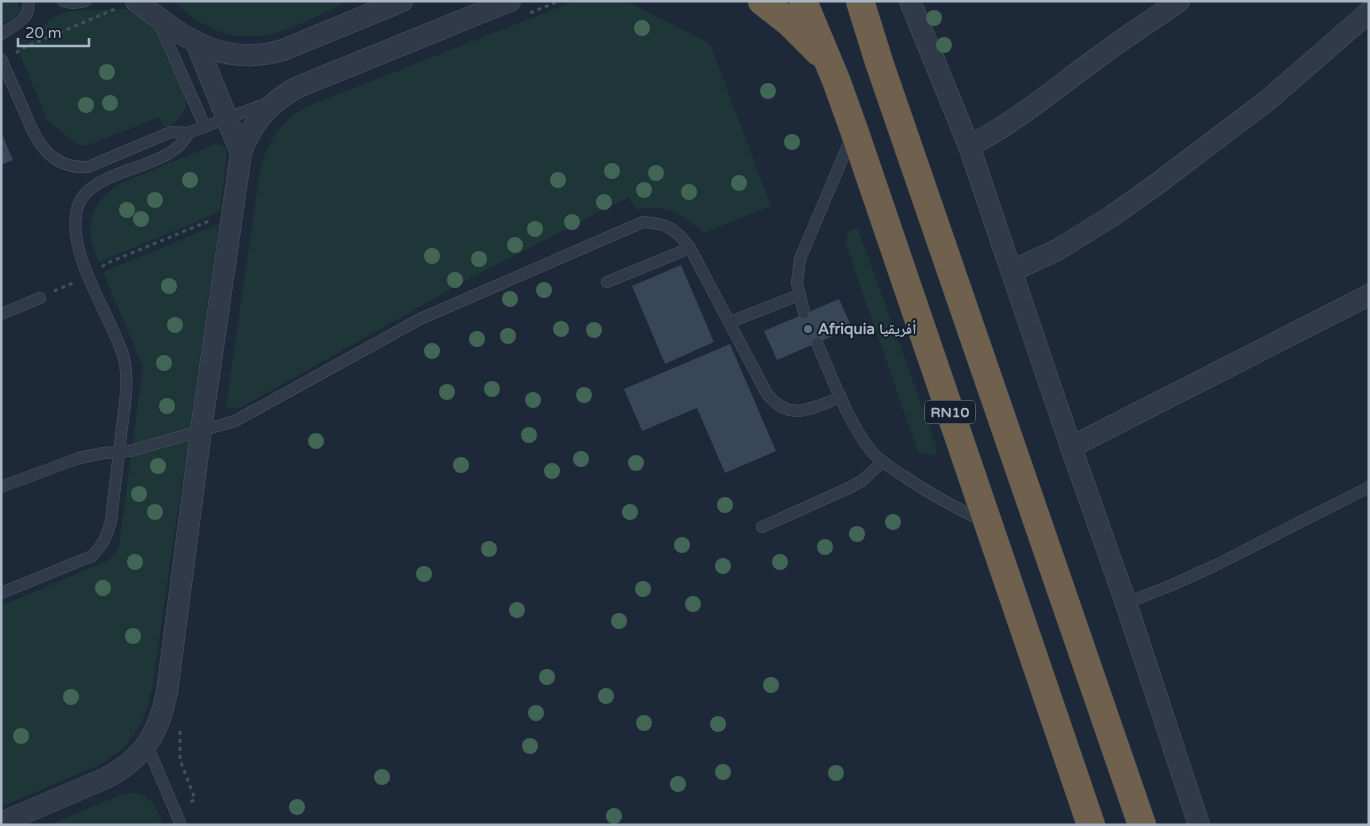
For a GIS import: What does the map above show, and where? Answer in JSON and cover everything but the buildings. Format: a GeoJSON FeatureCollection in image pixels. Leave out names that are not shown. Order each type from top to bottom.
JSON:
{"type":"FeatureCollection","features":[{"type":"Feature","properties":{"kind":"highway"},"geometry":{"type":"LineString","coordinates":[[762,1],[797,30],[827,61]]}},
{"type":"Feature","properties":{"kind":"highway","name":"RN10"},"geometry":{"type":"LineString","coordinates":[[803,1],[854,130],[1091,825]]}},
{"type":"Feature","properties":{"kind":"highway","name":"RN10"},"geometry":{"type":"LineString","coordinates":[[860,1],[1142,825]]}},
{"type":"Feature","properties":{"kind":"street"},"geometry":{"type":"LineString","coordinates":[[127,5],[156,16],[196,42],[223,53],[238,56],[268,54],[283,50],[402,1]]}},
{"type":"Feature","properties":{"kind":"street"},"geometry":{"type":"LineString","coordinates":[[910,1],[969,146],[1200,825]]}},
{"type":"Feature","properties":{"kind":"street"},"geometry":{"type":"LineString","coordinates":[[969,146],[991,135],[1021,115],[1104,53],[1179,1]]}},
{"type":"Feature","properties":{"kind":"street"},"geometry":{"type":"LineString","coordinates":[[1,823],[106,778],[122,769],[136,758],[157,728],[167,692],[201,430],[241,153],[259,117],[278,99],[298,86],[516,8]]}},
{"type":"Feature","properties":{"kind":"street"},"geometry":{"type":"LineString","coordinates":[[1012,271],[1057,250],[1112,216],[1150,189],[1268,100],[1369,12]]}},
{"type":"Feature","properties":{"kind":"street"},"geometry":{"type":"LineString","coordinates":[[196,42],[241,153]]}},
{"type":"Feature","properties":{"kind":"street"},"geometry":{"type":"LineString","coordinates":[[1071,447],[1369,296]]}},
{"type":"Feature","properties":{"kind":"lane"},"geometry":{"type":"LineString","coordinates":[[1,34],[26,17],[29,10],[28,1]]}},
{"type":"Feature","properties":{"kind":"lane"},"geometry":{"type":"LineString","coordinates":[[63,1],[73,3],[86,1]]}},
{"type":"Feature","properties":{"kind":"lane"},"geometry":{"type":"LineString","coordinates":[[156,16],[205,127]]}},
{"type":"Feature","properties":{"kind":"lane"},"geometry":{"type":"LineString","coordinates":[[2,61],[38,143],[63,163],[76,168],[88,167],[171,132],[188,133],[278,99]]}},
{"type":"Feature","properties":{"kind":"lane"},"geometry":{"type":"LineString","coordinates":[[804,314],[796,283],[800,258],[854,130]]}},
{"type":"Feature","properties":{"kind":"lane"},"geometry":{"type":"LineString","coordinates":[[1,593],[92,556],[102,547],[108,535],[119,453],[127,367],[122,351],[88,276],[76,244],[74,231],[78,204],[86,192],[115,176],[173,152],[182,144],[188,133]]}},
{"type":"Feature","properties":{"kind":"lane"},"geometry":{"type":"LineString","coordinates":[[1,487],[79,458],[140,449],[220,426],[246,415],[420,319],[643,222],[662,224],[679,233],[690,248],[767,394],[774,403],[784,409],[795,412],[807,411],[841,397]]}},
{"type":"Feature","properties":{"kind":"lane"},"geometry":{"type":"LineString","coordinates":[[607,282],[690,248]]}},
{"type":"Feature","properties":{"kind":"lane"},"geometry":{"type":"LineString","coordinates":[[730,322],[798,295]]}},
{"type":"Feature","properties":{"kind":"lane"},"geometry":{"type":"LineString","coordinates":[[1,314],[40,298]]}},
{"type":"Feature","properties":{"kind":"lane"},"geometry":{"type":"LineString","coordinates":[[817,343],[841,397],[861,435],[882,462],[952,506],[989,524]]}},
{"type":"Feature","properties":{"kind":"lane"},"geometry":{"type":"LineString","coordinates":[[762,527],[852,487],[882,462]]}},
{"type":"Feature","properties":{"kind":"lane"},"geometry":{"type":"LineString","coordinates":[[1126,603],[1214,566],[1369,487]]}},
{"type":"Feature","properties":{"kind":"lane"},"geometry":{"type":"LineString","coordinates":[[147,744],[181,825]]}},
{"type":"Feature","properties":{"kind":"path"},"geometry":{"type":"LineString","coordinates":[[516,8],[559,1]]}},
{"type":"Feature","properties":{"kind":"path"},"geometry":{"type":"LineString","coordinates":[[2,61],[14,57],[21,49],[127,5]]}},
{"type":"Feature","properties":{"kind":"path"},"geometry":{"type":"LineString","coordinates":[[40,298],[98,272],[105,264],[217,218],[232,217]]}},
{"type":"Feature","properties":{"kind":"path"},"geometry":{"type":"LineString","coordinates":[[175,810],[193,802],[195,799],[180,760],[181,726]]}},
{"type":"Feature","properties":{"kind":"green space"},"geometry":{"type":"Polygon","coordinates":[[[1,1],[17,1],[21,11],[13,18],[1,24],[1,1]]]}},
{"type":"Feature","properties":{"kind":"green space"},"geometry":{"type":"Polygon","coordinates":[[[173,1],[348,1],[314,18],[279,32],[244,37],[226,34],[207,26],[173,1]]]}},
{"type":"Feature","properties":{"kind":"green space"},"geometry":{"type":"Polygon","coordinates":[[[575,1],[626,1],[710,44],[771,206],[704,233],[688,220],[665,209],[647,208],[636,210],[629,197],[474,276],[242,407],[231,408],[226,406],[260,171],[267,150],[276,133],[290,118],[308,106],[575,1]]]}},
{"type":"Feature","properties":{"kind":"green space"},"geometry":{"type":"Polygon","coordinates":[[[129,9],[155,30],[185,95],[186,106],[182,116],[164,128],[159,117],[82,146],[47,120],[16,45],[54,17],[68,11],[129,9]]]}},
{"type":"Feature","properties":{"kind":"green space"},"geometry":{"type":"Polygon","coordinates":[[[216,144],[225,147],[227,153],[220,212],[99,262],[91,237],[90,226],[96,206],[103,198],[123,182],[216,144]]]}},
{"type":"Feature","properties":{"kind":"green space"},"geometry":{"type":"Polygon","coordinates":[[[219,224],[152,689],[145,714],[129,742],[99,765],[1,807],[1,606],[109,560],[119,547],[143,367],[103,272],[219,224]]]}},
{"type":"Feature","properties":{"kind":"green space"},"geometry":{"type":"Polygon","coordinates":[[[854,228],[858,229],[936,445],[937,452],[932,456],[918,452],[845,242],[849,231],[854,228]]]}},
{"type":"Feature","properties":{"kind":"green space"},"geometry":{"type":"Polygon","coordinates":[[[135,793],[150,801],[163,825],[49,825],[123,794],[135,793]]]}},
{"type":"Feature","properties":{"kind":"place","name":"Afriquia أفريقيا"},"geometry":{"type":"Point","coordinates":[808,329]}}]}
